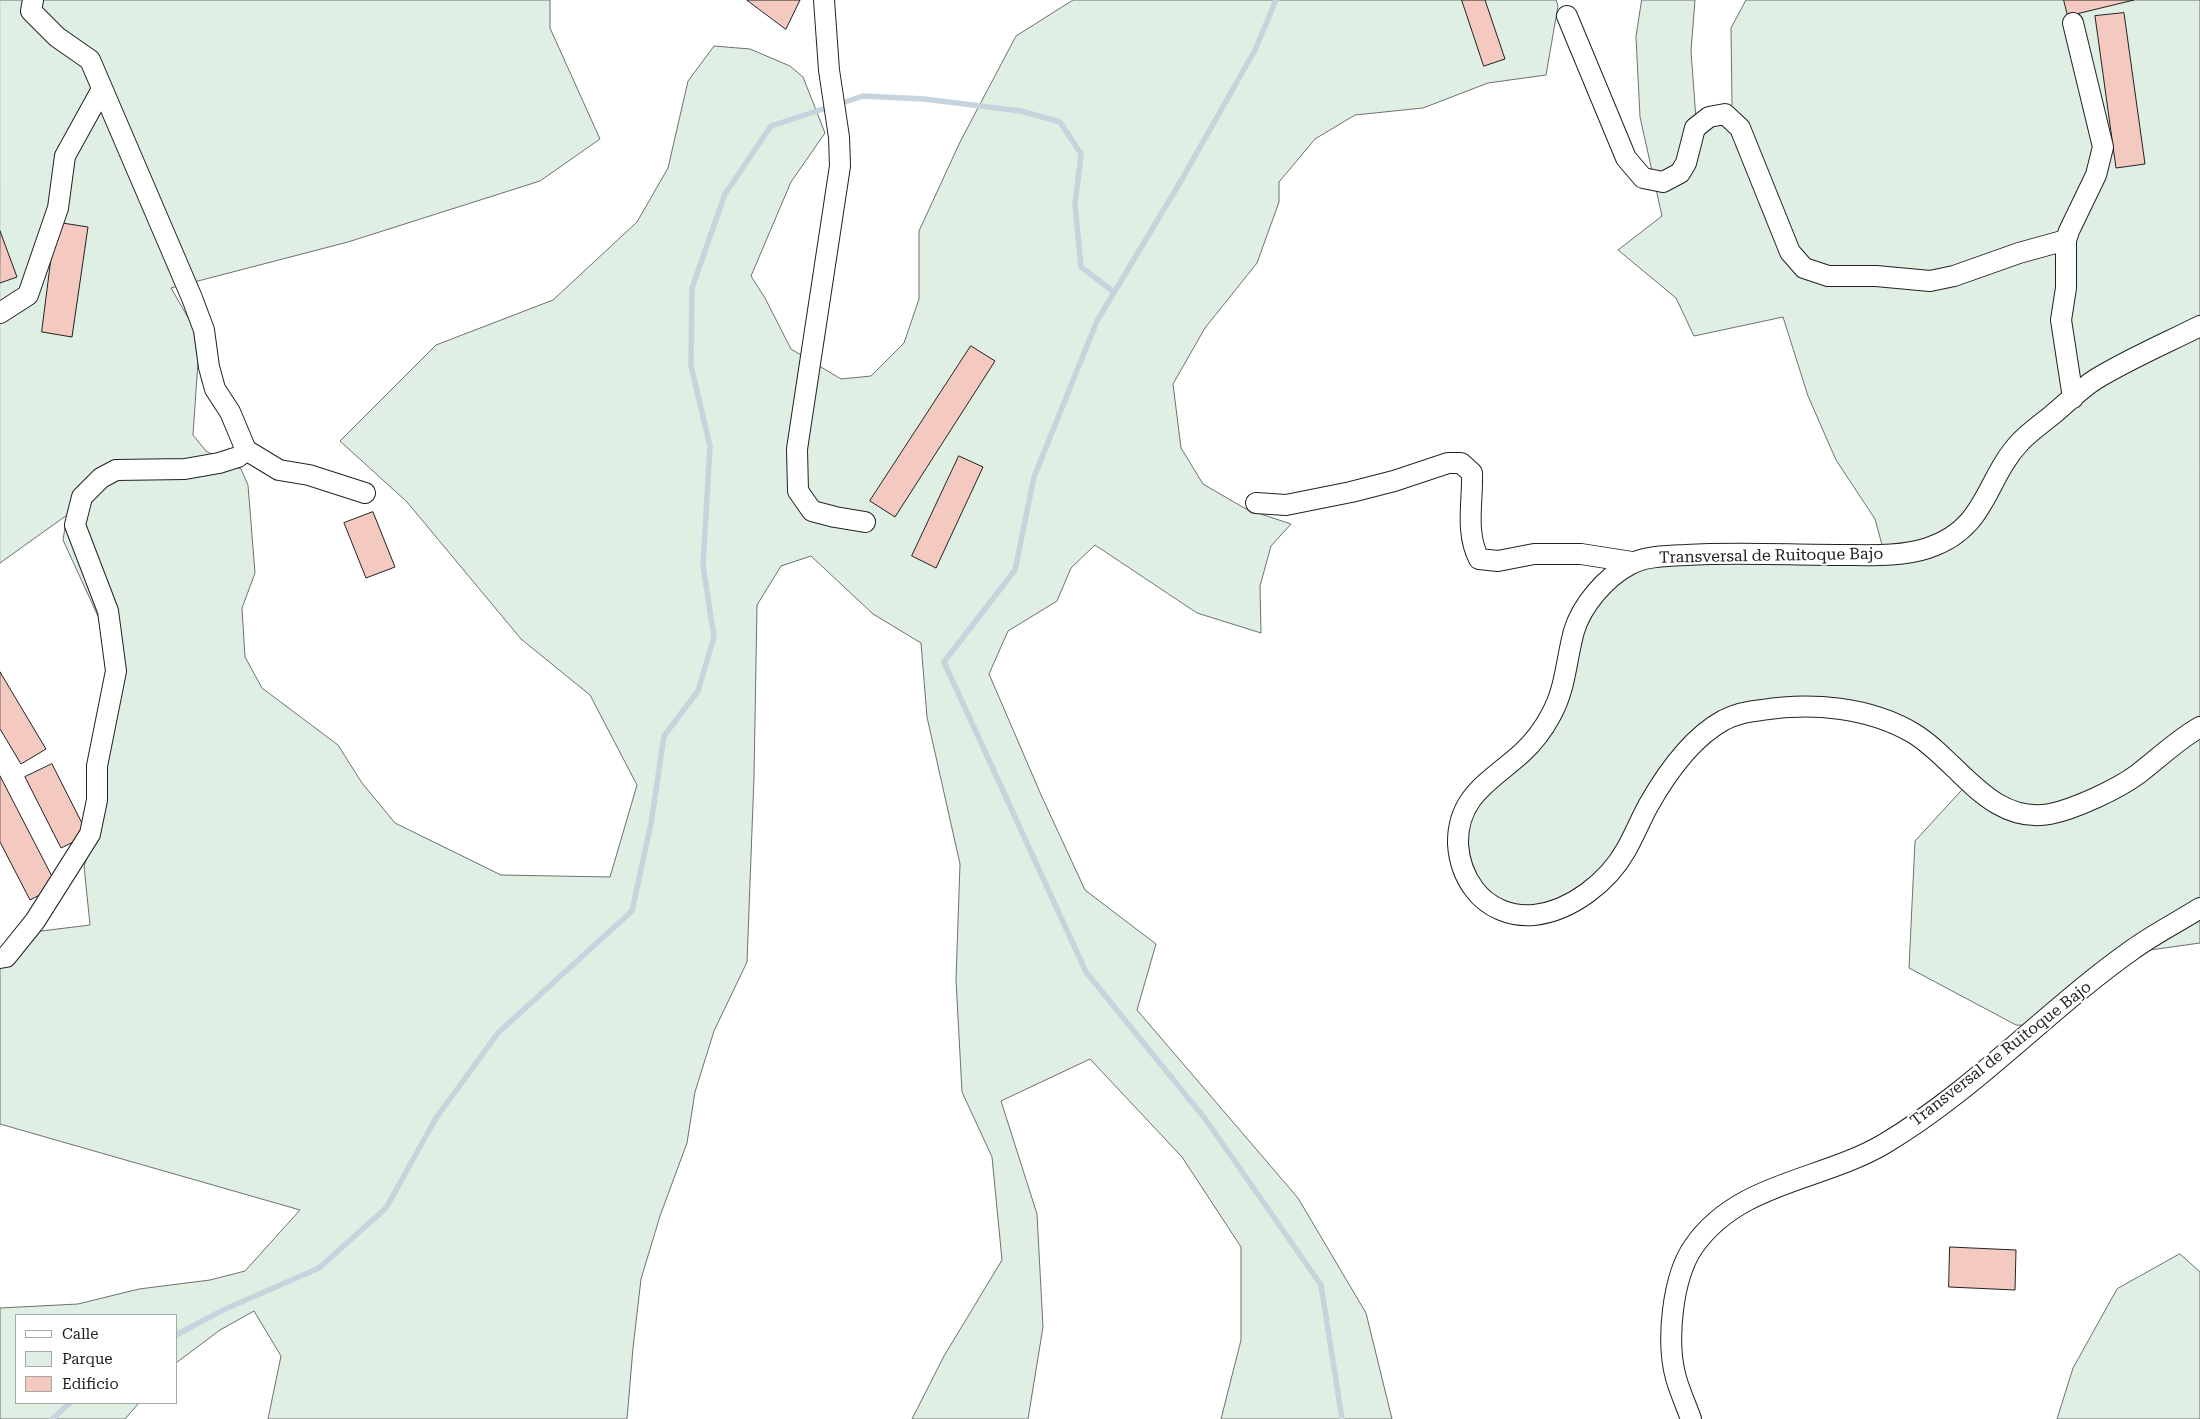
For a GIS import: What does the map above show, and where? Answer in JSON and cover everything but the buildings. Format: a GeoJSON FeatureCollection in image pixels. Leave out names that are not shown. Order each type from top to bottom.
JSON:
{"type":"FeatureCollection","features":[{"type":"Feature","properties":{"kind":"street"},"geometry":{"type":"LineString","coordinates":[[33,0],[31,11],[57,37],[90,60],[204,330],[209,367],[215,389],[230,412],[246,450],[279,470],[309,475],[365,492]]}},
{"type":"Feature","properties":{"kind":"street"},"geometry":{"type":"LineString","coordinates":[[824,0],[829,70],[839,137],[840,166],[797,449],[798,491],[812,511],[835,518],[865,522]]}},
{"type":"Feature","properties":{"kind":"street"},"geometry":{"type":"LineString","coordinates":[[1568,16],[1626,158],[1643,178],[1663,182],[1680,174],[1686,163],[1694,128],[1709,117],[1725,114],[1740,128],[1790,252],[1804,268],[1828,276],[1876,276],[1930,281],[1954,276],[2019,253],[2066,240]]}},
{"type":"Feature","properties":{"kind":"street"},"geometry":{"type":"LineString","coordinates":[[2073,23],[2103,147],[2096,175],[2066,240],[2066,288],[2061,320],[2073,398]]}},
{"type":"Feature","properties":{"kind":"street"},"geometry":{"type":"LineString","coordinates":[[0,313],[28,295],[58,208],[65,156],[102,88]]}},
{"type":"Feature","properties":{"kind":"street","name":"Transversal de Ruitoque Bajo"},"geometry":{"type":"LineString","coordinates":[[2200,326],[2092,381],[2020,442],[2000,470],[1986,499],[1969,523],[1949,540],[1923,550],[1881,555],[1701,554],[1666,556],[1632,562],[1608,580],[1581,614],[1574,631],[1563,688],[1554,710],[1540,735],[1521,754],[1481,786],[1468,803],[1462,816],[1458,838],[1459,856],[1466,877],[1478,895],[1497,909],[1516,915],[1536,915],[1560,909],[1579,899],[1599,883],[1624,855],[1648,807],[1671,769],[1699,739],[1726,718],[1761,710],[1800,707],[1842,709],[1874,716],[1914,734],[1999,806],[2024,814],[2050,814],[2097,797],[2134,778],[2184,736],[2200,727]]}},
{"type":"Feature","properties":{"kind":"street"},"geometry":{"type":"LineString","coordinates":[[0,958],[6,957],[35,921],[90,834],[97,800],[97,766],[116,671],[108,611],[75,524],[82,497],[101,478],[116,470],[185,468],[219,463],[238,457],[246,450]]}},
{"type":"Feature","properties":{"kind":"street"},"geometry":{"type":"LineString","coordinates":[[1256,503],[1286,505],[1377,485],[1448,463],[1461,463],[1472,472],[1470,503],[1472,546],[1479,559],[1498,561],[1534,554],[1581,554],[1632,562]]}},
{"type":"Feature","properties":{"kind":"street","name":"Transversal de Ruitoque Bajo"},"geometry":{"type":"LineString","coordinates":[[1691,1419],[1675,1377],[1670,1346],[1672,1311],[1680,1279],[1693,1247],[1719,1218],[1748,1199],[1883,1145],[1948,1100],[2132,950],[2200,908]]}},
{"type":"Feature","properties":{"kind":"green space"},"geometry":{"type":"Polygon","coordinates":[[[0,0],[550,0],[550,28],[600,139],[540,181],[348,242],[171,288],[193,326],[198,362],[193,435],[206,451],[241,469],[248,485],[255,573],[242,608],[245,657],[262,688],[338,745],[362,783],[395,823],[501,875],[610,877],[637,785],[590,695],[521,639],[407,502],[340,441],[436,345],[553,300],[637,222],[668,168],[688,81],[714,46],[750,49],[790,66],[803,77],[825,133],[791,182],[751,276],[765,298],[791,349],[841,379],[871,376],[904,343],[919,299],[919,231],[960,142],[1016,36],[1073,0],[1556,0],[1558,6],[1546,75],[1488,83],[1423,108],[1355,115],[1315,139],[1279,182],[1279,202],[1257,263],[1205,328],[1173,384],[1181,448],[1203,484],[1246,509],[1291,524],[1271,546],[1260,586],[1261,633],[1197,613],[1095,545],[1071,568],[1057,601],[1008,631],[989,674],[1042,797],[1085,890],[1156,944],[1137,1010],[1298,1198],[1366,1313],[1392,1419],[1221,1419],[1241,1340],[1241,1247],[1182,1157],[1090,1059],[1001,1101],[1037,1214],[1043,1327],[1028,1419],[912,1419],[944,1356],[1002,1260],[992,1157],[962,1092],[956,980],[960,864],[927,717],[921,643],[873,614],[811,556],[781,566],[757,605],[754,777],[747,962],[714,1031],[695,1092],[687,1143],[660,1216],[641,1279],[627,1419],[268,1419],[281,1356],[254,1311],[220,1330],[178,1362],[178,1314],[15,1314],[15,1404],[138,1404],[125,1419],[0,1419],[0,1308],[78,1304],[139,1289],[210,1280],[245,1271],[300,1210],[0,1124],[0,949],[17,934],[90,925],[84,866],[95,835],[109,703],[108,638],[63,540],[67,515],[0,563],[0,0]]]}},
{"type":"Feature","properties":{"kind":"green space"},"geometry":{"type":"Polygon","coordinates":[[[1642,0],[1695,0],[1691,51],[1696,119],[1732,105],[1731,28],[1746,0],[2200,0],[2200,943],[2136,952],[2043,1026],[2016,1025],[1909,968],[1915,841],[1970,781],[1878,717],[1765,711],[1703,740],[1603,885],[1519,917],[1470,878],[1466,818],[1525,756],[1585,615],[1637,564],[1885,556],[1875,519],[1836,460],[1808,396],[1783,317],[1694,336],[1676,298],[1618,250],[1662,216],[1640,117],[1636,37],[1642,0]]]}},
{"type":"Feature","properties":{"kind":"green space"},"geometry":{"type":"Polygon","coordinates":[[[2180,1254],[2200,1272],[2200,1419],[2057,1419],[2073,1368],[2117,1289],[2180,1254]]]}},
{"type":"Feature","properties":{"kind":"waterway"},"geometry":{"type":"LineString","coordinates":[[1276,0],[1255,50],[1182,179],[1097,321],[1034,477],[1015,570],[944,662],[1086,972],[1206,1120],[1321,1285],[1342,1419]]}},
{"type":"Feature","properties":{"kind":"waterway"},"geometry":{"type":"LineString","coordinates":[[178,1334],[223,1310],[319,1268],[386,1208],[436,1118],[498,1033],[632,911],[651,823],[664,736],[698,691],[714,637],[703,565],[710,446],[691,366],[692,288],[725,194],[771,126],[863,96],[924,99],[1021,111],[1060,122],[1081,154],[1075,205],[1081,267],[1114,292]]}},
{"type":"Feature","properties":{"kind":"waterway"},"geometry":{"type":"LineString","coordinates":[[52,1419],[69,1404]]}}]}
